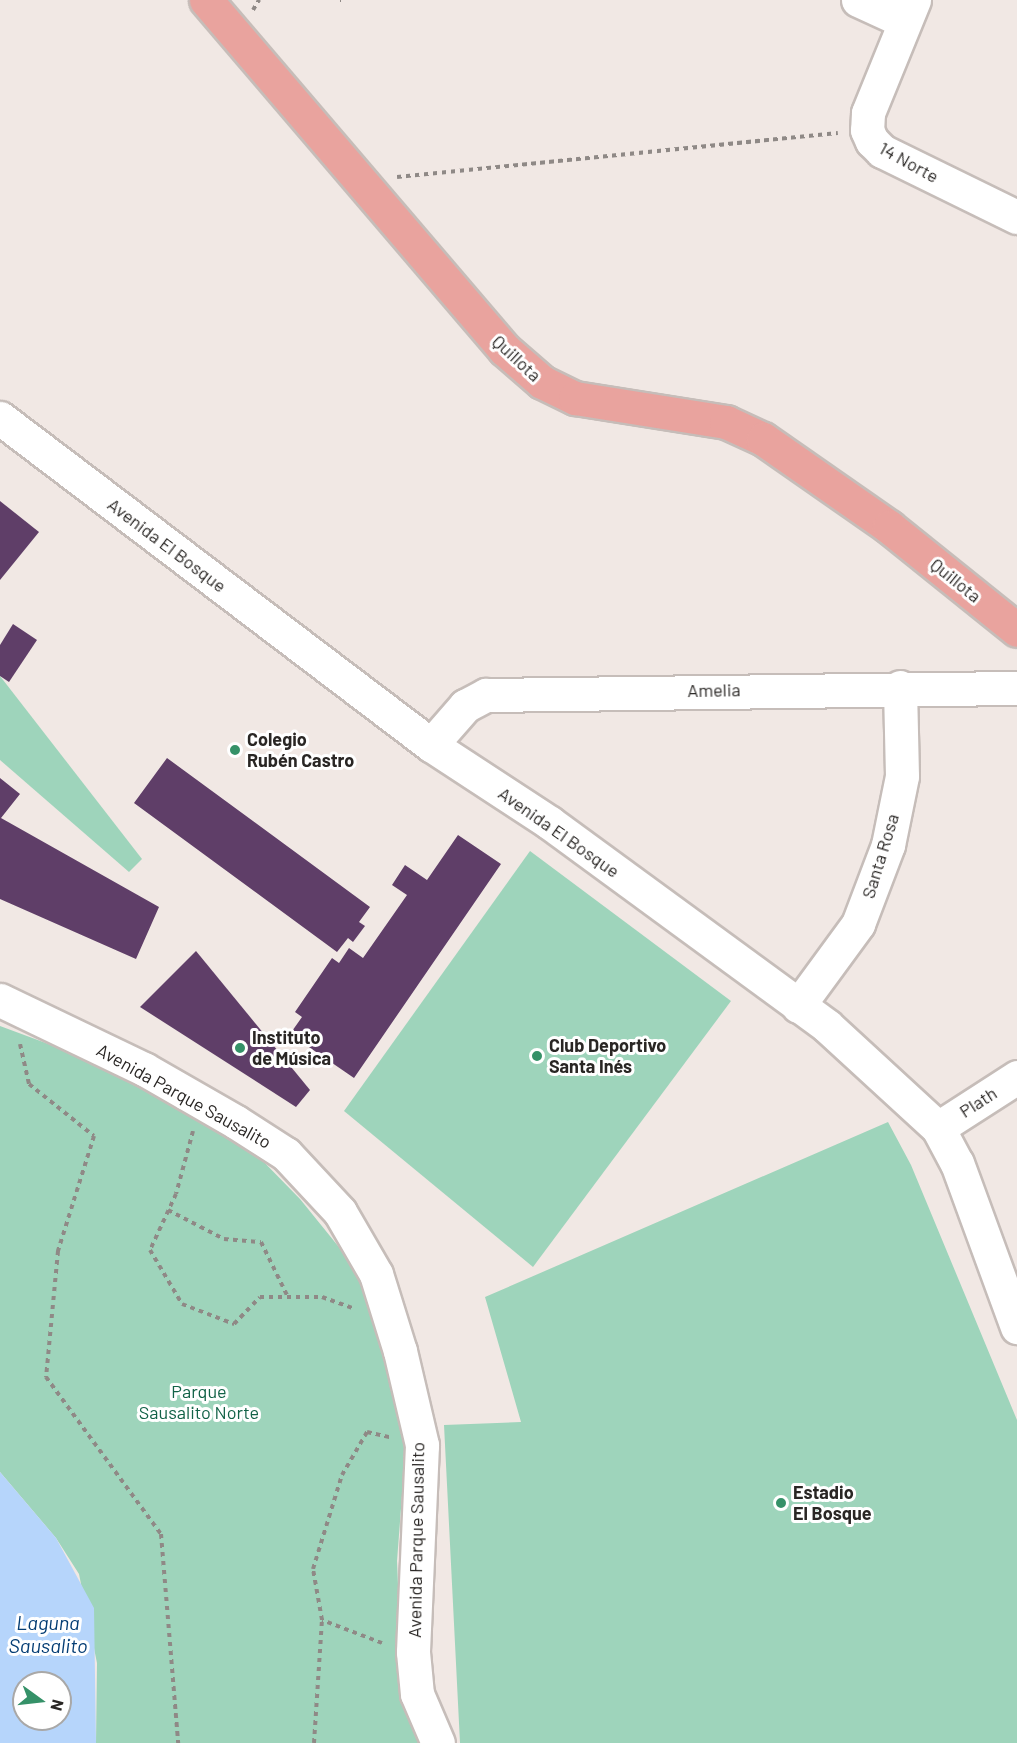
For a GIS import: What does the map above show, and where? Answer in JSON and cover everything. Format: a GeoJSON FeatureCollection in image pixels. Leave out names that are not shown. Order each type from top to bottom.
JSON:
{"type":"FeatureCollection","features":[{"type":"Feature","properties":{"kind":"main road","name":"Quillota"},"geometry":{"type":"LineString","coordinates":[[206,0],[504,349],[542,382],[576,398],[726,422],[763,440],[890,526],[1017,630]]}},
{"type":"Feature","properties":{"kind":"street"},"geometry":{"type":"LineString","coordinates":[[858,0],[909,11]]}},
{"type":"Feature","properties":{"kind":"street","name":"14 Norte"},"geometry":{"type":"LineString","coordinates":[[909,11],[868,113],[867,130],[882,151],[1017,217]]}},
{"type":"Feature","properties":{"kind":"street","name":"Avenida El Bosque"},"geometry":{"type":"LineString","coordinates":[[0,418],[431,745],[550,823],[826,1026],[939,1128],[957,1163],[1017,1327]]}},
{"type":"Feature","properties":{"kind":"street","name":"Amelia"},"geometry":{"type":"LineString","coordinates":[[431,745],[465,706],[486,695],[900,687],[1017,688]]}},
{"type":"Feature","properties":{"kind":"street","name":"Santa Rosa"},"geometry":{"type":"LineString","coordinates":[[798,1006],[858,924],[888,845],[902,776],[900,687]]}},
{"type":"Feature","properties":{"kind":"street","name":"Avenida Parque Sausalito"},"geometry":{"type":"LineString","coordinates":[[5,1002],[201,1102],[286,1154],[340,1212],[376,1274],[391,1322],[422,1445],[413,1652],[417,1694],[438,1743]]}},
{"type":"Feature","properties":{"kind":"street","name":"Plath"},"geometry":{"type":"LineString","coordinates":[[939,1128],[1017,1077]]}},
{"type":"Feature","properties":{"kind":"path"},"geometry":{"type":"LineString","coordinates":[[358,180],[867,130]]}},
{"type":"Feature","properties":{"kind":"path"},"geometry":{"type":"LineString","coordinates":[[5,1002],[29,1084],[94,1136],[58,1251],[46,1377],[161,1534],[178,1743]]}},
{"type":"Feature","properties":{"kind":"path"},"geometry":{"type":"LineString","coordinates":[[201,1102],[168,1210],[150,1250],[182,1304],[234,1324],[260,1297],[322,1297],[391,1322]]}},
{"type":"Feature","properties":{"kind":"path"},"geometry":{"type":"LineString","coordinates":[[168,1210],[224,1239],[261,1242],[289,1297]]}},
{"type":"Feature","properties":{"kind":"path"},"geometry":{"type":"LineString","coordinates":[[314,1743],[322,1620],[313,1569],[347,1466],[367,1432],[422,1445]]}},
{"type":"Feature","properties":{"kind":"path"},"geometry":{"type":"LineString","coordinates":[[322,1620],[371,1641],[413,1652]]}},
{"type":"Feature","properties":{"kind":"green space"},"geometry":{"type":"Polygon","coordinates":[[[0,676],[142,859],[129,872],[0,760],[0,676]]]}},
{"type":"Feature","properties":{"kind":"green space","name":"Club Deportivo Santa Inés"},"geometry":{"type":"Polygon","coordinates":[[[530,851],[731,1001],[533,1267],[344,1111],[530,851]]]}},
{"type":"Feature","properties":{"kind":"green space","name":"Parque Sausalito Norte"},"geometry":{"type":"Polygon","coordinates":[[[0,1026],[62,1049],[166,1101],[256,1154],[300,1199],[351,1262],[393,1353],[406,1443],[397,1561],[403,1703],[423,1743],[96,1743],[97,1663],[79,1574],[56,1538],[0,1472],[0,1026]]]}},
{"type":"Feature","properties":{"kind":"green space","name":"Estadio El Bosque"},"geometry":{"type":"Polygon","coordinates":[[[888,1122],[911,1165],[1017,1420],[1017,1743],[460,1743],[444,1425],[521,1422],[485,1297],[888,1122]]]}},
{"type":"Feature","properties":{"kind":"water","name":"Laguna Sausalito"},"geometry":{"type":"Polygon","coordinates":[[[0,1472],[56,1538],[94,1608],[96,1743],[0,1743],[0,1472]]]}},
{"type":"Feature","properties":{"kind":"building"},"geometry":{"type":"Polygon","coordinates":[[[0,501],[39,532],[0,580],[0,501]]]}},
{"type":"Feature","properties":{"kind":"building"},"geometry":{"type":"Polygon","coordinates":[[[13,624],[37,640],[9,682],[0,676],[0,645],[13,624]]]}},
{"type":"Feature","properties":{"kind":"building"},"geometry":{"type":"Polygon","coordinates":[[[167,758],[370,907],[359,922],[365,926],[353,942],[348,938],[337,952],[134,803],[167,758]]]}},
{"type":"Feature","properties":{"kind":"building"},"geometry":{"type":"Polygon","coordinates":[[[0,778],[20,794],[1,818],[159,907],[136,959],[0,899],[0,778]]]}},
{"type":"Feature","properties":{"kind":"building"},"geometry":{"type":"Polygon","coordinates":[[[458,835],[501,864],[354,1078],[290,1034],[302,1017],[295,1012],[332,958],[339,963],[349,948],[363,958],[407,895],[392,885],[405,865],[427,880],[458,835]]]}},
{"type":"Feature","properties":{"kind":"building","name":"Instituto de Música"},"geometry":{"type":"Polygon","coordinates":[[[196,951],[310,1090],[296,1107],[140,1007],[196,951]]]}},
{"type":"Feature","properties":{"kind":"place","name":"Colegio Rubén Castro"},"geometry":{"type":"Point","coordinates":[235,750]}},
{"type":"Feature","properties":{"kind":"place","name":"Instituto de Música"},"geometry":{"type":"Point","coordinates":[240,1048]}},
{"type":"Feature","properties":{"kind":"place","name":"Club Deportivo Santa Inés"},"geometry":{"type":"Point","coordinates":[537,1056]}},
{"type":"Feature","properties":{"kind":"place","name":"Estadio El Bosque"},"geometry":{"type":"Point","coordinates":[781,1503]}}]}
